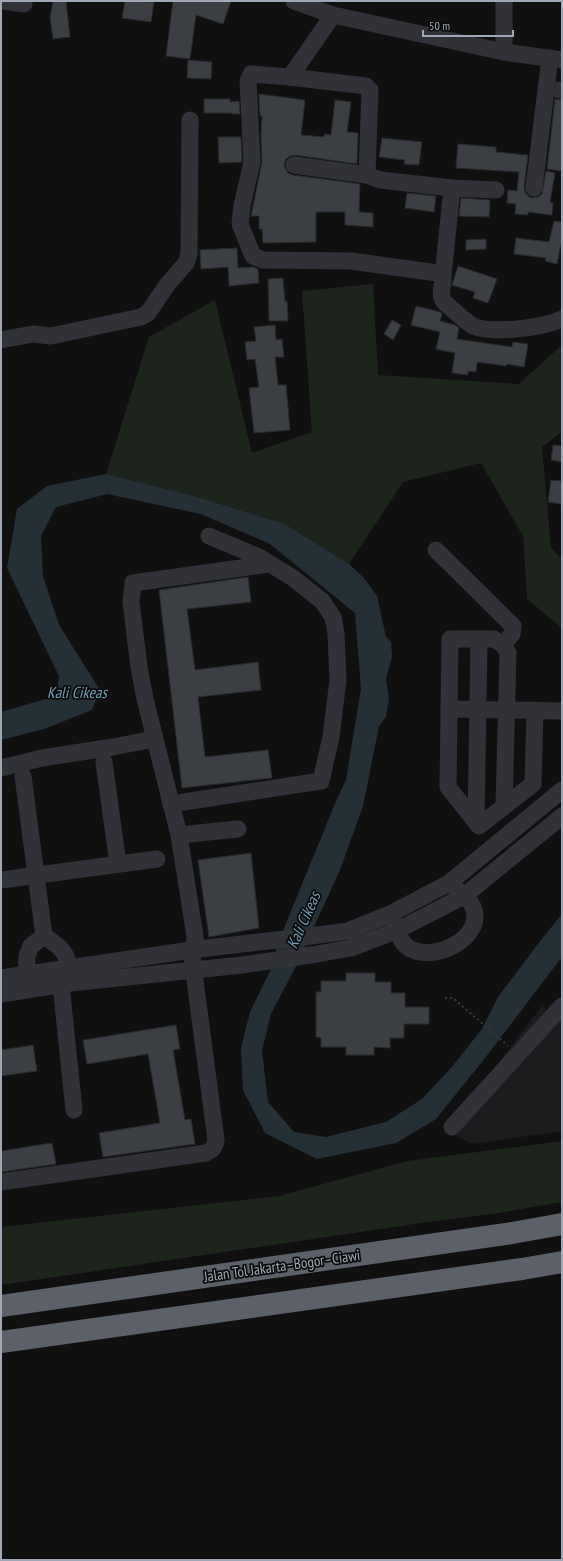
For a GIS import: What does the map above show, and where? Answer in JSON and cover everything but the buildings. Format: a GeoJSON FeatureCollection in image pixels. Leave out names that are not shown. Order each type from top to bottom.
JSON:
{"type":"FeatureCollection","features":[{"type":"Feature","properties":{"kind":"highway","name":"Jalan Tol Jakarta–Bogor–Ciawi"},"geometry":{"type":"LineString","coordinates":[[1,1306],[512,1233],[562,1224]]}},
{"type":"Feature","properties":{"kind":"highway"},"geometry":{"type":"LineString","coordinates":[[1,1342],[562,1262]]}},
{"type":"Feature","properties":{"kind":"street"},"geometry":{"type":"LineString","coordinates":[[4,1],[24,4]]}},
{"type":"Feature","properties":{"kind":"street"},"geometry":{"type":"LineString","coordinates":[[294,1],[333,15],[504,52],[556,59],[534,188]]}},
{"type":"Feature","properties":{"kind":"street"},"geometry":{"type":"LineString","coordinates":[[504,1],[504,52]]}},
{"type":"Feature","properties":{"kind":"street"},"geometry":{"type":"LineString","coordinates":[[290,77],[333,15]]}},
{"type":"Feature","properties":{"kind":"street"},"geometry":{"type":"LineString","coordinates":[[367,175],[370,90],[366,86],[251,74],[248,81],[252,162],[240,224],[253,256],[264,260],[350,261],[438,273],[443,276]]}},
{"type":"Feature","properties":{"kind":"street"},"geometry":{"type":"LineString","coordinates":[[1,340],[32,334],[51,336],[141,317],[148,313],[167,285],[186,263],[189,254],[190,120]]}},
{"type":"Feature","properties":{"kind":"street"},"geometry":{"type":"LineString","coordinates":[[294,165],[367,175],[380,180],[452,188],[496,190]]}},
{"type":"Feature","properties":{"kind":"street"},"geometry":{"type":"LineString","coordinates":[[452,188],[443,276],[444,281],[441,291],[442,298],[449,306],[473,325],[486,329],[515,329],[546,325],[562,319]]}},
{"type":"Feature","properties":{"kind":"street"},"geometry":{"type":"LineString","coordinates":[[171,804],[321,781],[331,738],[338,680],[336,633],[333,617],[322,602],[293,578],[259,557],[209,536]]}},
{"type":"Feature","properties":{"kind":"street"},"geometry":{"type":"LineString","coordinates":[[436,550],[513,626],[512,634],[504,645]]}},
{"type":"Feature","properties":{"kind":"street"},"geometry":{"type":"LineString","coordinates":[[1,1182],[206,1153],[212,1150],[215,1146],[216,1140],[190,950],[195,943],[195,936],[179,835],[154,739],[139,666],[132,602],[133,583],[269,564]]}},
{"type":"Feature","properties":{"kind":"street"},"geometry":{"type":"LineString","coordinates":[[504,806],[508,653],[504,645],[494,639],[450,639],[448,787],[479,826],[533,784],[535,710]]}},
{"type":"Feature","properties":{"kind":"street"},"geometry":{"type":"LineString","coordinates":[[476,823],[479,640]]}},
{"type":"Feature","properties":{"kind":"street"},"geometry":{"type":"LineString","coordinates":[[449,709],[562,711]]}},
{"type":"Feature","properties":{"kind":"street"},"geometry":{"type":"LineString","coordinates":[[1,768],[42,758],[113,748],[154,739]]}},
{"type":"Feature","properties":{"kind":"street"},"geometry":{"type":"LineString","coordinates":[[104,762],[118,864]]}},
{"type":"Feature","properties":{"kind":"street"},"geometry":{"type":"LineString","coordinates":[[24,776],[44,936]]}},
{"type":"Feature","properties":{"kind":"street"},"geometry":{"type":"LineString","coordinates":[[67,979],[190,950],[348,931],[390,914],[449,883],[562,790]]}},
{"type":"Feature","properties":{"kind":"street"},"geometry":{"type":"LineString","coordinates":[[1,978],[26,982],[242,965],[351,948],[398,930],[464,896],[561,818],[542,807]]}},
{"type":"Feature","properties":{"kind":"street"},"geometry":{"type":"LineString","coordinates":[[179,835],[238,829]]}},
{"type":"Feature","properties":{"kind":"street"},"geometry":{"type":"LineString","coordinates":[[1,880],[157,859]]}},
{"type":"Feature","properties":{"kind":"street"},"geometry":{"type":"LineString","coordinates":[[390,914],[403,943],[410,949],[424,953],[437,952],[453,946],[466,936],[473,928],[476,916],[471,903],[449,883]]}},
{"type":"Feature","properties":{"kind":"street"},"geometry":{"type":"LineString","coordinates":[[44,936],[60,946],[67,959],[74,1110]]}},
{"type":"Feature","properties":{"kind":"street"},"geometry":{"type":"LineString","coordinates":[[26,982],[27,956],[31,946],[44,936]]}},
{"type":"Feature","properties":{"kind":"street"},"geometry":{"type":"LineString","coordinates":[[1,994],[26,982]]}},
{"type":"Feature","properties":{"kind":"street"},"geometry":{"type":"LineString","coordinates":[[512,1048],[562,1005]]}},
{"type":"Feature","properties":{"kind":"street"},"geometry":{"type":"LineString","coordinates":[[452,1127],[562,1005]]}},
{"type":"Feature","properties":{"kind":"path"},"geometry":{"type":"LineString","coordinates":[[445,998],[453,998],[512,1048]]}},
{"type":"Feature","properties":{"kind":"shaded area"},"geometry":{"type":"Polygon","coordinates":[[[373,284],[378,375],[519,384],[562,345],[562,432],[542,447],[551,548],[562,559],[562,628],[527,599],[523,536],[481,463],[403,482],[349,564],[285,524],[194,496],[106,474],[149,337],[215,300],[252,453],[312,432],[302,291],[373,284]]]}},
{"type":"Feature","properties":{"kind":"shaded area"},"geometry":{"type":"Polygon","coordinates":[[[542,1006],[562,1021],[562,1131],[472,1144],[447,1130],[542,1006]]]}},
{"type":"Feature","properties":{"kind":"shaded area"},"geometry":{"type":"Polygon","coordinates":[[[562,1141],[562,1202],[498,1213],[1,1285],[1,1227],[279,1196],[408,1161],[562,1141]]]}},
{"type":"Feature","properties":{"kind":"water","name":"Kali Cikeas"},"geometry":{"type":"Polygon","coordinates":[[[106,474],[194,496],[285,524],[349,564],[364,578],[377,596],[386,637],[391,642],[392,657],[386,678],[389,699],[386,717],[379,726],[363,806],[340,870],[296,966],[271,1014],[262,1051],[268,1102],[294,1132],[326,1137],[386,1122],[422,1099],[451,1068],[482,1029],[498,997],[562,914],[562,957],[485,1058],[436,1119],[396,1143],[317,1159],[265,1133],[243,1090],[241,1048],[250,1012],[272,967],[278,943],[346,780],[361,689],[355,613],[270,544],[201,514],[107,494],[56,507],[41,536],[43,576],[59,625],[100,690],[92,710],[44,729],[1,740],[1,712],[56,696],[59,676],[7,568],[17,509],[47,486],[106,474]]]}}]}
